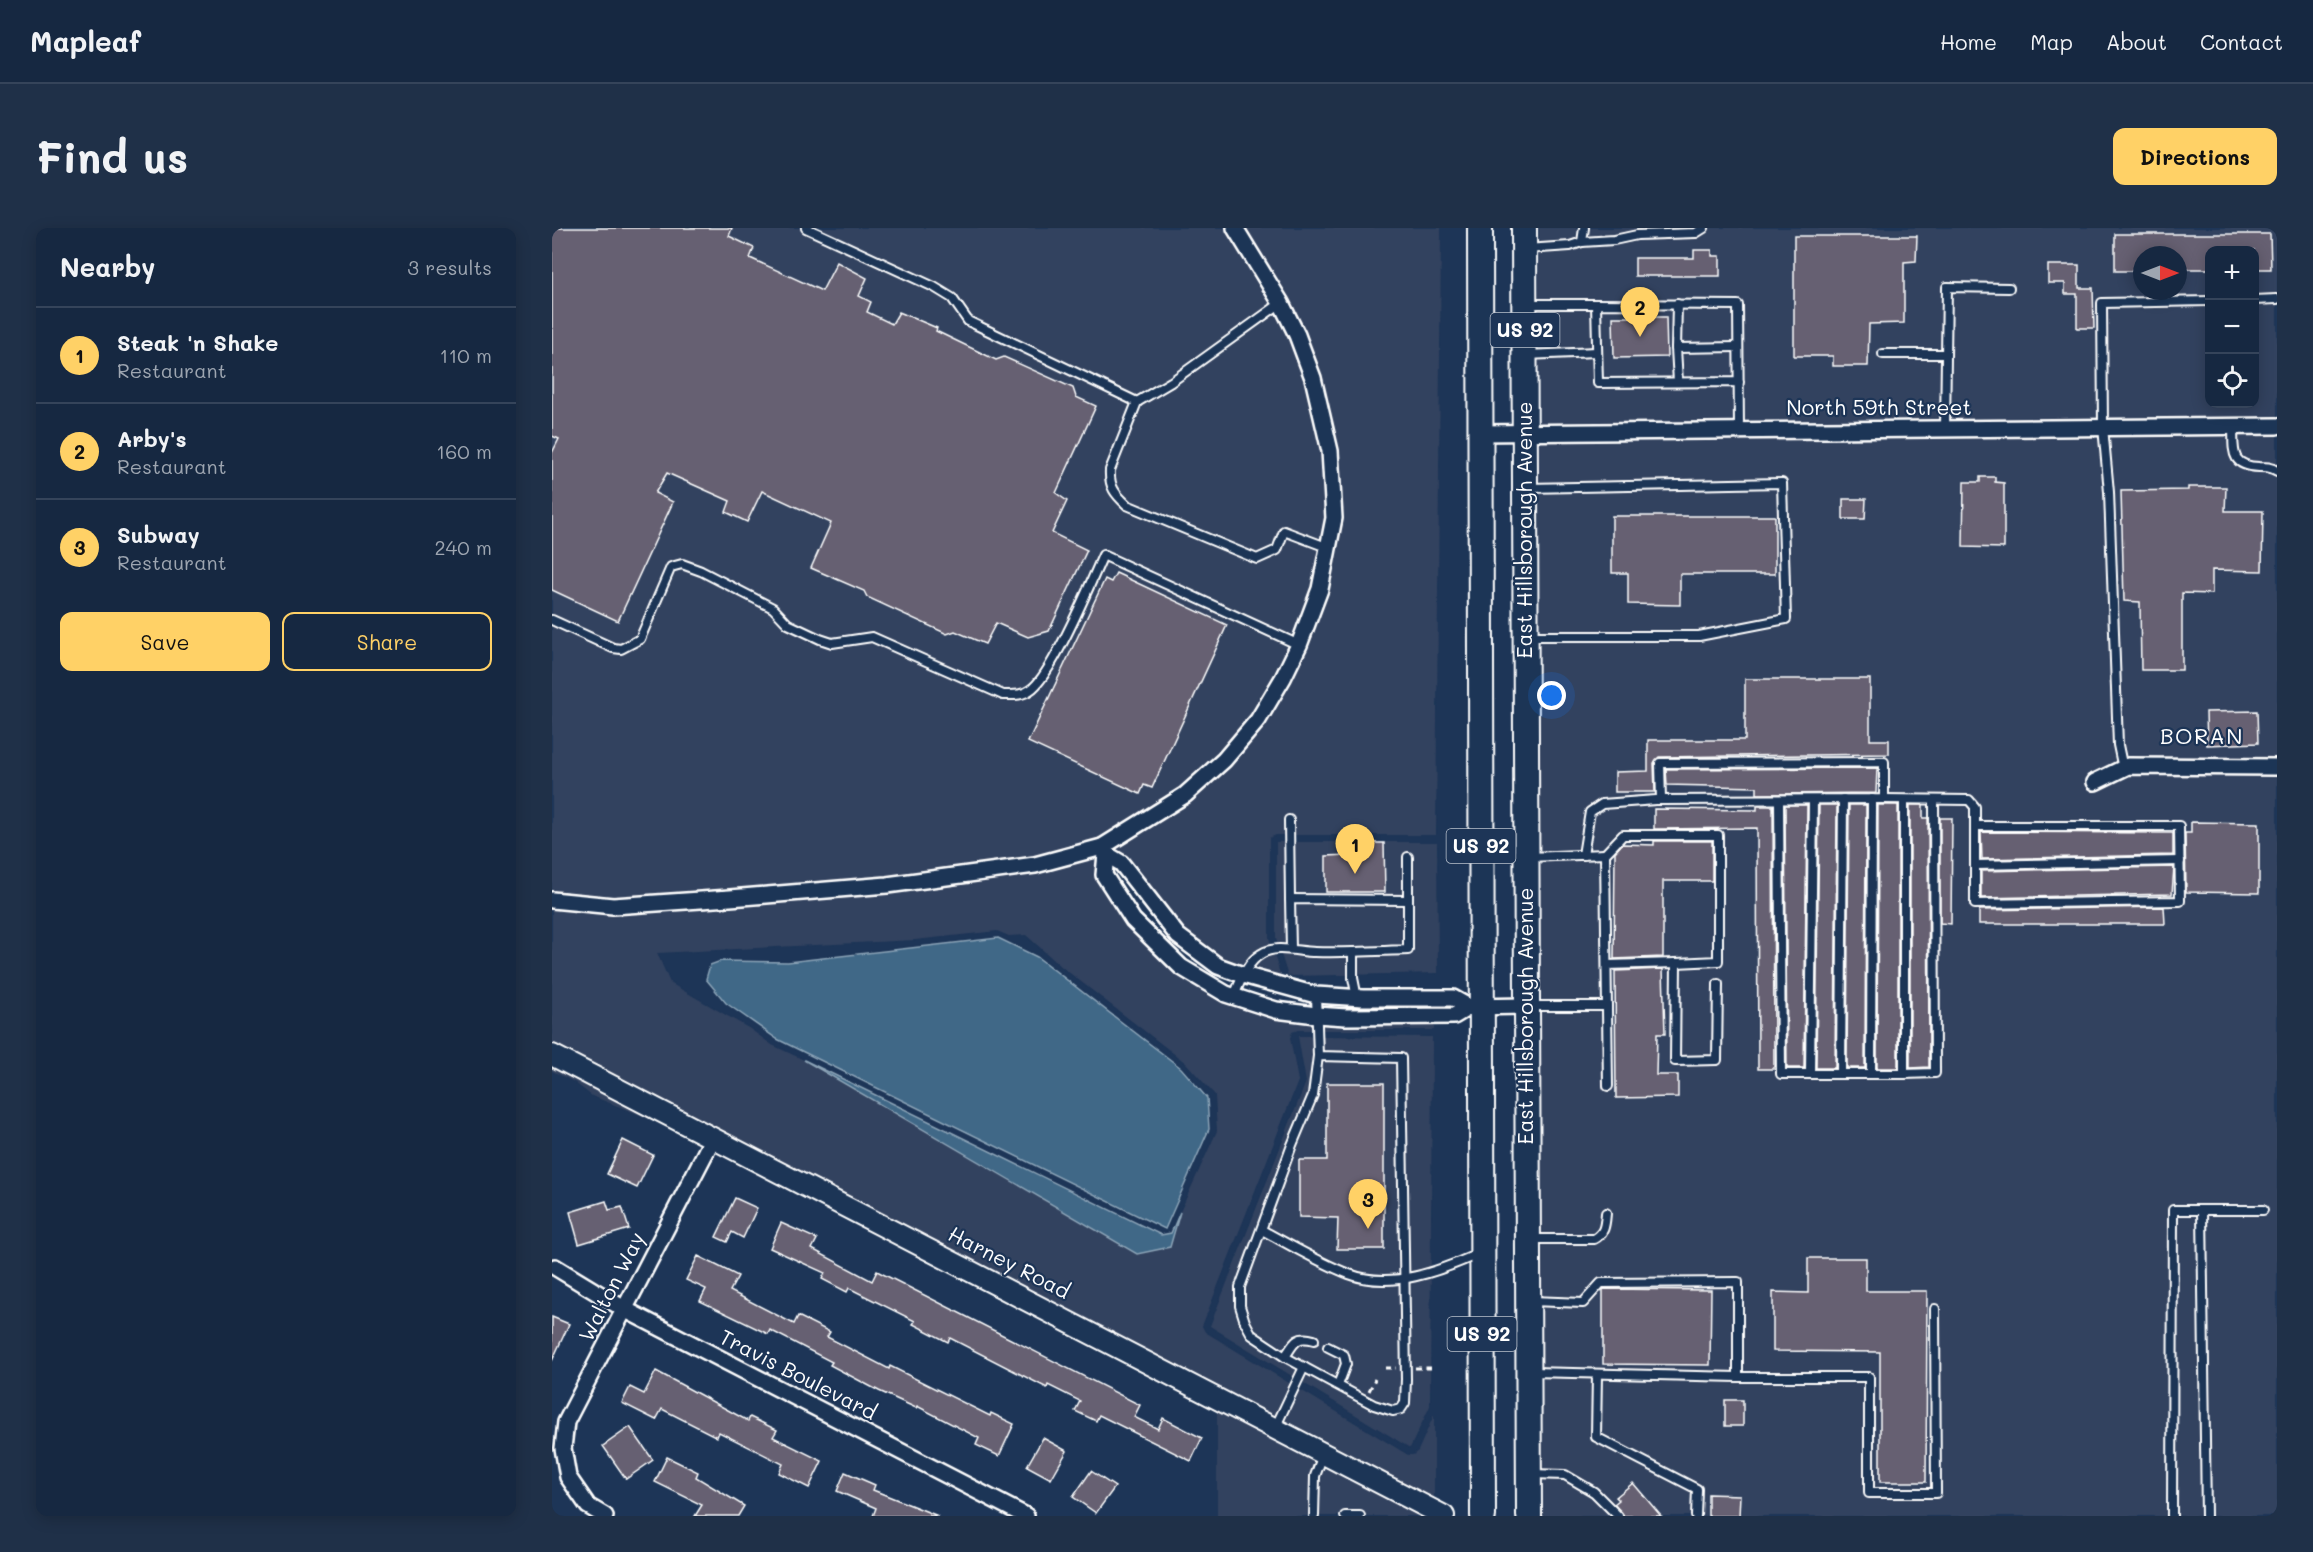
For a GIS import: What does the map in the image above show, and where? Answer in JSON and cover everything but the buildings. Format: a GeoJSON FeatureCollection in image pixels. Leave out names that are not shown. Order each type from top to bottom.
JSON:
{"type":"FeatureCollection","features":[{"type":"Feature","properties":{"kind":"main road","name":"East Hillsborough Avenue"},"geometry":{"type":"LineString","coordinates":[[1478,233],[1480,433],[1475,1007],[1482,1252],[1482,1516]]}},
{"type":"Feature","properties":{"kind":"main road","name":"East Hillsborough Avenue"},"geometry":{"type":"LineString","coordinates":[[1524,239],[1528,1516]]}},
{"type":"Feature","properties":{"kind":"street"},"geometry":{"type":"LineString","coordinates":[[552,900],[613,906],[887,885],[1035,865],[1104,850],[1185,795],[1224,760],[1258,720],[1299,645],[1320,589],[1334,518],[1330,451],[1324,418],[1309,367],[1297,335],[1281,303],[1235,228]]}},
{"type":"Feature","properties":{"kind":"street","name":"North 59th Street"},"geometry":{"type":"LineString","coordinates":[[1480,433],[2277,426]]}},
{"type":"Feature","properties":{"kind":"street"},"geometry":{"type":"LineString","coordinates":[[2095,782],[2128,766],[2277,766]]}},
{"type":"Feature","properties":{"kind":"street"},"geometry":{"type":"LineString","coordinates":[[1104,850],[1121,863],[1178,936],[1218,966],[1316,995],[1357,998],[1453,998],[1475,1007]]}},
{"type":"Feature","properties":{"kind":"street"},"geometry":{"type":"LineString","coordinates":[[1104,850],[1104,875],[1133,920],[1181,967],[1234,996],[1276,1010],[1346,1017],[1454,1016],[1475,1007],[1526,1006]]}},
{"type":"Feature","properties":{"kind":"street","name":"Harney Road"},"geometry":{"type":"LineString","coordinates":[[552,1055],[1444,1516]]}},
{"type":"Feature","properties":{"kind":"street","name":"Walton Way"},"geometry":{"type":"LineString","coordinates":[[605,1516],[588,1506],[568,1477],[563,1448],[567,1422],[713,1138]]}},
{"type":"Feature","properties":{"kind":"street","name":"Travis Boulevard"},"geometry":{"type":"LineString","coordinates":[[555,1267],[624,1309],[1026,1516]]}},
{"type":"Feature","properties":{"kind":"lane"},"geometry":{"type":"LineString","coordinates":[[806,228],[934,287],[952,298],[968,321],[1137,402]]}},
{"type":"Feature","properties":{"kind":"lane"},"geometry":{"type":"LineString","coordinates":[[1582,242],[1584,228]]}},
{"type":"Feature","properties":{"kind":"lane"},"geometry":{"type":"LineString","coordinates":[[1524,239],[1570,246],[1582,242],[1614,240],[1637,235],[1696,233],[1704,228]]}},
{"type":"Feature","properties":{"kind":"lane"},"geometry":{"type":"LineString","coordinates":[[1945,428],[1947,287],[2009,288]]}},
{"type":"Feature","properties":{"kind":"lane"},"geometry":{"type":"LineString","coordinates":[[2259,300],[2277,299]]}},
{"type":"Feature","properties":{"kind":"lane"},"geometry":{"type":"LineString","coordinates":[[2123,768],[2118,744],[2109,492],[2103,427],[2102,303],[2205,301]]}},
{"type":"Feature","properties":{"kind":"lane"},"geometry":{"type":"LineString","coordinates":[[1281,303],[1170,382],[1137,402],[1110,470],[1109,482],[1116,495],[1127,505],[1257,559],[1277,550],[1284,531],[1329,548]]}},
{"type":"Feature","properties":{"kind":"lane"},"geometry":{"type":"LineString","coordinates":[[1525,304],[1738,305],[1739,430]]}},
{"type":"Feature","properties":{"kind":"lane"},"geometry":{"type":"LineString","coordinates":[[1596,304],[1598,383],[1739,382]]}},
{"type":"Feature","properties":{"kind":"lane"},"geometry":{"type":"LineString","coordinates":[[1677,304],[1678,382]]}},
{"type":"Feature","properties":{"kind":"lane"},"geometry":{"type":"LineString","coordinates":[[1676,348],[1738,347]]}},
{"type":"Feature","properties":{"kind":"lane"},"geometry":{"type":"LineString","coordinates":[[1525,355],[1597,352]]}},
{"type":"Feature","properties":{"kind":"lane"},"geometry":{"type":"LineString","coordinates":[[1883,354],[1946,354]]}},
{"type":"Feature","properties":{"kind":"lane"},"geometry":{"type":"LineString","coordinates":[[2233,426],[2234,454],[2238,462],[2247,466],[2272,468],[2277,471]]}},
{"type":"Feature","properties":{"kind":"lane"},"geometry":{"type":"LineString","coordinates":[[1526,488],[1782,483],[1786,618],[1699,636],[1526,636]]}},
{"type":"Feature","properties":{"kind":"lane"},"geometry":{"type":"LineString","coordinates":[[552,620],[613,648],[629,647],[640,639],[671,567],[682,564],[701,571],[773,608],[788,624],[820,639],[832,643],[872,638],[1003,695],[1017,695],[1031,690],[1047,673],[1103,555],[1299,645]]}},
{"type":"Feature","properties":{"kind":"lane"},"geometry":{"type":"LineString","coordinates":[[1661,800],[1660,763],[1884,762],[1884,800]]}},
{"type":"Feature","properties":{"kind":"lane"},"geometry":{"type":"LineString","coordinates":[[1583,855],[1590,812],[1602,804],[1661,800],[1969,800],[1975,807],[1975,826],[1975,904],[2180,902],[2179,826],[1975,826]]}},
{"type":"Feature","properties":{"kind":"lane"},"geometry":{"type":"LineString","coordinates":[[1779,800],[1780,1074],[1935,1073],[1934,800]]}},
{"type":"Feature","properties":{"kind":"lane"},"geometry":{"type":"LineString","coordinates":[[1810,1074],[1813,800]]}},
{"type":"Feature","properties":{"kind":"lane"},"geometry":{"type":"LineString","coordinates":[[1841,1074],[1843,800]]}},
{"type":"Feature","properties":{"kind":"lane"},"geometry":{"type":"LineString","coordinates":[[1871,1074],[1872,800]]}},
{"type":"Feature","properties":{"kind":"lane"},"geometry":{"type":"LineString","coordinates":[[1904,800],[1904,1074]]}},
{"type":"Feature","properties":{"kind":"lane"},"geometry":{"type":"LineString","coordinates":[[1289,820],[1291,949]]}},
{"type":"Feature","properties":{"kind":"lane"},"geometry":{"type":"LineString","coordinates":[[1526,857],[1605,854],[1623,835],[1718,835],[1718,962],[1606,965]]}},
{"type":"Feature","properties":{"kind":"lane"},"geometry":{"type":"LineString","coordinates":[[1605,854],[1608,1086]]}},
{"type":"Feature","properties":{"kind":"lane"},"geometry":{"type":"LineString","coordinates":[[1234,996],[1243,975],[1260,954],[1269,950],[1291,949],[1312,952],[1408,950],[1408,857]]}},
{"type":"Feature","properties":{"kind":"lane"},"geometry":{"type":"LineString","coordinates":[[1975,865],[2180,861]]}},
{"type":"Feature","properties":{"kind":"lane"},"geometry":{"type":"LineString","coordinates":[[1290,899],[1408,900]]}},
{"type":"Feature","properties":{"kind":"lane"},"geometry":{"type":"LineString","coordinates":[[1353,952],[1353,978],[1357,998]]}},
{"type":"Feature","properties":{"kind":"lane"},"geometry":{"type":"LineString","coordinates":[[1676,963],[1675,1061],[1717,1060],[1718,984]]}},
{"type":"Feature","properties":{"kind":"lane"},"geometry":{"type":"LineString","coordinates":[[1316,995],[1318,1056],[1313,1095],[1292,1145],[1240,1287],[1240,1306],[1252,1335],[1285,1357],[1374,1405],[1393,1411],[1401,1409],[1405,1402],[1406,1379],[1401,1058],[1318,1056]]}},
{"type":"Feature","properties":{"kind":"lane"},"geometry":{"type":"LineString","coordinates":[[1526,1006],[1607,1006]]}},
{"type":"Feature","properties":{"kind":"lane"},"geometry":{"type":"LineString","coordinates":[[2172,1516],[2173,1210],[2263,1210]]}},
{"type":"Feature","properties":{"kind":"lane"},"geometry":{"type":"LineString","coordinates":[[2202,1210],[2206,1516]]}},
{"type":"Feature","properties":{"kind":"lane"},"geometry":{"type":"LineString","coordinates":[[1527,1239],[1594,1239],[1604,1230],[1606,1213]]}},
{"type":"Feature","properties":{"kind":"lane"},"geometry":{"type":"LineString","coordinates":[[1262,1230],[1349,1275],[1387,1280],[1448,1267],[1482,1252]]}},
{"type":"Feature","properties":{"kind":"lane"},"geometry":{"type":"LineString","coordinates":[[1527,1301],[1583,1303],[1601,1283],[1738,1282],[1738,1377]]}},
{"type":"Feature","properties":{"kind":"lane"},"geometry":{"type":"LineString","coordinates":[[1528,1372],[1738,1377],[1869,1377],[1869,1493],[1936,1493],[1935,1309]]}},
{"type":"Feature","properties":{"kind":"lane"},"geometry":{"type":"LineString","coordinates":[[1285,1357],[1294,1341],[1304,1337],[1314,1340]]}},
{"type":"Feature","properties":{"kind":"lane"},"geometry":{"type":"LineString","coordinates":[[1328,1347],[1344,1355],[1346,1364],[1338,1385]]}},
{"type":"Feature","properties":{"kind":"lane"},"geometry":{"type":"LineString","coordinates":[[1275,1428],[1304,1367]]}},
{"type":"Feature","properties":{"kind":"lane"},"geometry":{"type":"LineString","coordinates":[[1597,1374],[1596,1437],[1696,1489],[1696,1516]]}},
{"type":"Feature","properties":{"kind":"lane"},"geometry":{"type":"LineString","coordinates":[[1314,1516],[1315,1476],[1323,1454]]}},
{"type":"Feature","properties":{"kind":"lane"},"geometry":{"type":"LineString","coordinates":[[1528,1474],[1566,1475],[1594,1492],[1618,1516]]}},
{"type":"Feature","properties":{"kind":"lane"},"geometry":{"type":"LineString","coordinates":[[1345,1516],[1354,1514],[1360,1516]]}},
{"type":"Feature","properties":{"kind":"shaded area"},"geometry":{"type":"Polygon","coordinates":[[[552,228],[1224,228],[1273,307],[1289,338],[1315,420],[1321,452],[1324,495],[1325,517],[1311,587],[1291,643],[1251,716],[1217,755],[1179,789],[1098,840],[1032,856],[886,877],[613,897],[565,895],[552,892],[552,228]]]}},
{"type":"Feature","properties":{"kind":"shaded area"},"geometry":{"type":"Polygon","coordinates":[[[1245,228],[1441,228],[1436,835],[1276,835],[1269,838],[1269,939],[1281,977],[1223,959],[1184,930],[1129,859],[1116,850],[1191,801],[1231,765],[1265,725],[1308,648],[1328,592],[1338,549],[1343,518],[1339,451],[1322,376],[1306,332],[1290,300],[1245,228]]]}},
{"type":"Feature","properties":{"kind":"shaded area"},"geometry":{"type":"Polygon","coordinates":[[[1539,228],[2277,228],[2277,1516],[1540,1516],[1539,228]]]}},
{"type":"Feature","properties":{"kind":"shaded area"},"geometry":{"type":"Polygon","coordinates":[[[1276,842],[1437,842],[1438,973],[1288,976],[1276,939],[1276,842]]]}},
{"type":"Feature","properties":{"kind":"shaded area"},"geometry":{"type":"Polygon","coordinates":[[[1096,857],[1096,879],[1127,925],[1174,972],[1221,1000],[1272,1018],[1346,1025],[1434,1025],[1434,1030],[1298,1030],[1292,1032],[1290,1038],[1298,1081],[1202,1326],[1205,1332],[1408,1455],[1413,1455],[1418,1451],[1434,1415],[1434,1502],[552,1045],[552,909],[614,913],[833,898],[888,893],[1036,872],[1096,857]],[[997,931],[915,940],[657,953],[670,983],[750,1029],[772,1045],[804,1060],[1137,1254],[1170,1247],[1180,1212],[1217,1131],[1215,1095],[1186,1063],[1062,967],[1026,935],[1009,936],[997,931]]]}},
{"type":"Feature","properties":{"kind":"shaded area"},"geometry":{"type":"Polygon","coordinates":[[[998,938],[1037,957],[1181,1068],[1207,1098],[1209,1129],[1165,1229],[777,1039],[726,1003],[706,979],[710,965],[721,961],[788,962],[998,938]]]}},
{"type":"Feature","properties":{"kind":"shaded area"},"geometry":{"type":"Polygon","coordinates":[[[1298,1036],[1432,1037],[1430,1406],[1410,1448],[1210,1326],[1306,1082],[1298,1036]]]}},
{"type":"Feature","properties":{"kind":"shaded area"},"geometry":{"type":"Polygon","coordinates":[[[804,1060],[1161,1235],[1171,1233],[1180,1212],[1170,1247],[1137,1254],[804,1060]]]}},
{"type":"Feature","properties":{"kind":"shaded area"},"geometry":{"type":"Polygon","coordinates":[[[552,1064],[684,1132],[592,1096],[574,1082],[552,1071],[552,1064]]]}},
{"type":"Feature","properties":{"kind":"shaded area"},"geometry":{"type":"Polygon","coordinates":[[[1217,1408],[1426,1516],[1217,1516],[1217,1408]]]}},
{"type":"Feature","properties":{"kind":"place","name":"Arby's"},"geometry":{"type":"Point","coordinates":[1640,337]}},
{"type":"Feature","properties":{"kind":"place","name":"Steak 'n Shake"},"geometry":{"type":"Point","coordinates":[1355,874]}},
{"type":"Feature","properties":{"kind":"place","name":"Subway"},"geometry":{"type":"Point","coordinates":[1368,1229]}},
{"type":"Feature","properties":{"kind":"district","name":"BORAN"},"geometry":{"type":"Point","coordinates":[2202,736]}}]}
